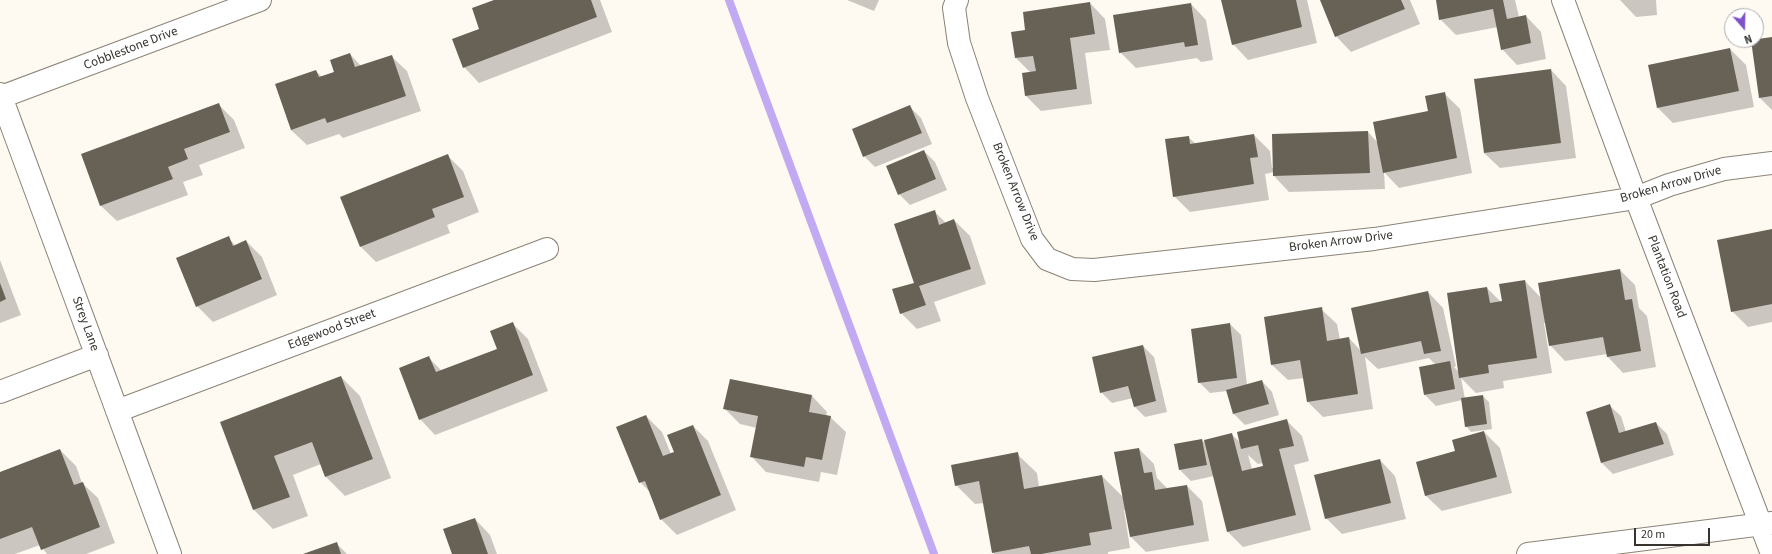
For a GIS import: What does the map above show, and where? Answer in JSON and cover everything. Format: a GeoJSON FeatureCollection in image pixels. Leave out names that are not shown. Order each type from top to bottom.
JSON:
{"type":"FeatureCollection","features":[{"type":"Feature","properties":{"kind":"street","name":"Cobblestone Drive"},"geometry":{"type":"LineString","coordinates":[[1,96],[260,0]]}},
{"type":"Feature","properties":{"kind":"street","name":"Broken Arrow Drive"},"geometry":{"type":"LineString","coordinates":[[957,0],[954,8],[959,43],[989,129],[1032,239],[1047,259],[1072,269],[1094,270],[1374,239],[1636,198],[1669,185],[1724,169],[1772,163]]}},
{"type":"Feature","properties":{"kind":"street","name":"Plantation Road"},"geometry":{"type":"LineString","coordinates":[[1563,0],[1636,198],[1766,524],[1772,554]]}},
{"type":"Feature","properties":{"kind":"street","name":"Strey Lane"},"geometry":{"type":"LineString","coordinates":[[1,96],[170,554]]}},
{"type":"Feature","properties":{"kind":"street","name":"Edgewood Street"},"geometry":{"type":"LineString","coordinates":[[117,411],[547,249]]}},
{"type":"Feature","properties":{"kind":"street"},"geometry":{"type":"LineString","coordinates":[[0,392],[97,355]]}},
{"type":"Feature","properties":{"kind":"street"},"geometry":{"type":"LineString","coordinates":[[1528,554],[1766,524]]}},
{"type":"Feature","properties":{"kind":"building"},"geometry":{"type":"Polygon","coordinates":[[[494,0],[591,0],[597,17],[463,68],[452,39],[479,29],[472,8],[494,0]]]}},
{"type":"Feature","properties":{"kind":"building"},"geometry":{"type":"Polygon","coordinates":[[[1221,0],[1296,0],[1302,27],[1232,45],[1221,0]]]}},
{"type":"Feature","properties":{"kind":"building"},"geometry":{"type":"Polygon","coordinates":[[[1320,0],[1401,0],[1405,9],[1335,37],[1320,0]]]}},
{"type":"Feature","properties":{"kind":"building"},"geometry":{"type":"Polygon","coordinates":[[[1436,0],[1503,0],[1507,19],[1526,15],[1531,43],[1501,50],[1493,9],[1439,20],[1436,0]]]}},
{"type":"Feature","properties":{"kind":"building"},"geometry":{"type":"Polygon","coordinates":[[[1090,2],[1095,34],[1070,38],[1077,89],[1025,96],[1022,73],[1036,71],[1033,56],[1015,58],[1011,32],[1025,30],[1023,12],[1090,2]]]}},
{"type":"Feature","properties":{"kind":"building"},"geometry":{"type":"Polygon","coordinates":[[[1191,3],[1198,45],[1185,47],[1184,42],[1119,53],[1113,15],[1191,3]]]}},
{"type":"Feature","properties":{"kind":"building"},"geometry":{"type":"Polygon","coordinates":[[[1772,37],[1772,96],[1759,98],[1752,48],[1764,48],[1764,38],[1772,37]]]}},
{"type":"Feature","properties":{"kind":"building"},"geometry":{"type":"Polygon","coordinates":[[[1730,48],[1739,91],[1657,108],[1648,65],[1730,48]]]}},
{"type":"Feature","properties":{"kind":"building"},"geometry":{"type":"Polygon","coordinates":[[[350,53],[355,67],[392,55],[406,96],[327,123],[325,118],[291,130],[275,84],[316,70],[319,77],[334,72],[330,60],[350,53]]]}},
{"type":"Feature","properties":{"kind":"building"},"geometry":{"type":"Polygon","coordinates":[[[1551,69],[1561,143],[1484,153],[1474,79],[1551,69]]]}},
{"type":"Feature","properties":{"kind":"building"},"geometry":{"type":"Polygon","coordinates":[[[1445,92],[1457,158],[1383,173],[1373,122],[1428,111],[1425,96],[1445,92]]]}},
{"type":"Feature","properties":{"kind":"building"},"geometry":{"type":"Polygon","coordinates":[[[219,103],[230,132],[184,149],[188,159],[168,167],[173,179],[100,206],[81,154],[219,103]]]}},
{"type":"Feature","properties":{"kind":"building"},"geometry":{"type":"Polygon","coordinates":[[[910,105],[922,133],[863,157],[852,129],[910,105]]]}},
{"type":"Feature","properties":{"kind":"building"},"geometry":{"type":"Polygon","coordinates":[[[1368,131],[1370,173],[1273,176],[1272,134],[1368,131]]]}},
{"type":"Feature","properties":{"kind":"building"},"geometry":{"type":"Polygon","coordinates":[[[1254,134],[1258,157],[1250,158],[1254,184],[1173,197],[1165,139],[1189,136],[1190,144],[1254,134]]]}},
{"type":"Feature","properties":{"kind":"building"},"geometry":{"type":"Polygon","coordinates":[[[924,150],[936,179],[898,195],[886,166],[924,150]]]}},
{"type":"Feature","properties":{"kind":"building"},"geometry":{"type":"Polygon","coordinates":[[[448,154],[464,197],[432,209],[435,217],[360,247],[340,197],[448,154]]]}},
{"type":"Feature","properties":{"kind":"building"},"geometry":{"type":"Polygon","coordinates":[[[935,210],[939,225],[954,219],[971,269],[919,286],[926,305],[900,314],[892,289],[914,283],[894,224],[935,210]]]}},
{"type":"Feature","properties":{"kind":"building"},"geometry":{"type":"Polygon","coordinates":[[[1772,229],[1772,304],[1731,312],[1717,240],[1772,229]]]}},
{"type":"Feature","properties":{"kind":"building"},"geometry":{"type":"Polygon","coordinates":[[[229,236],[233,246],[246,240],[262,279],[196,307],[176,258],[229,236]]]}},
{"type":"Feature","properties":{"kind":"building"},"geometry":{"type":"Polygon","coordinates":[[[1620,269],[1625,300],[1632,299],[1641,351],[1607,357],[1603,337],[1549,346],[1538,283],[1620,269]]]}},
{"type":"Feature","properties":{"kind":"building"},"geometry":{"type":"Polygon","coordinates":[[[1525,280],[1537,358],[1488,365],[1489,373],[1459,378],[1447,293],[1487,287],[1490,303],[1502,301],[1499,284],[1525,280]]]}},
{"type":"Feature","properties":{"kind":"building"},"geometry":{"type":"Polygon","coordinates":[[[0,283],[6,299],[0,302],[0,283]]]}},
{"type":"Feature","properties":{"kind":"building"},"geometry":{"type":"Polygon","coordinates":[[[1428,291],[1441,351],[1424,354],[1421,341],[1361,354],[1351,308],[1428,291]]]}},
{"type":"Feature","properties":{"kind":"building"},"geometry":{"type":"Polygon","coordinates":[[[1322,307],[1327,341],[1349,337],[1358,394],[1307,402],[1300,360],[1271,365],[1264,317],[1322,307]]]}},
{"type":"Feature","properties":{"kind":"building"},"geometry":{"type":"Polygon","coordinates":[[[513,322],[533,375],[419,420],[399,368],[429,356],[436,372],[497,349],[490,331],[513,322]]]}},
{"type":"Feature","properties":{"kind":"building"},"geometry":{"type":"Polygon","coordinates":[[[1230,323],[1237,378],[1198,383],[1191,329],[1230,323]]]}},
{"type":"Feature","properties":{"kind":"building"},"geometry":{"type":"Polygon","coordinates":[[[1143,345],[1156,401],[1134,407],[1128,386],[1100,393],[1092,357],[1143,345]]]}},
{"type":"Feature","properties":{"kind":"building"},"geometry":{"type":"Polygon","coordinates":[[[1450,361],[1455,389],[1424,395],[1419,367],[1450,361]]]}},
{"type":"Feature","properties":{"kind":"building"},"geometry":{"type":"Polygon","coordinates":[[[341,376],[373,459],[325,477],[312,442],[274,456],[290,497],[253,510],[220,422],[341,376]]]}},
{"type":"Feature","properties":{"kind":"building"},"geometry":{"type":"Polygon","coordinates":[[[730,379],[812,395],[809,412],[831,416],[822,460],[806,457],[804,467],[750,457],[758,416],[723,409],[730,379]]]}},
{"type":"Feature","properties":{"kind":"building"},"geometry":{"type":"Polygon","coordinates":[[[1262,380],[1269,404],[1233,414],[1226,390],[1262,380]]]}},
{"type":"Feature","properties":{"kind":"building"},"geometry":{"type":"Polygon","coordinates":[[[1483,395],[1487,424],[1465,427],[1461,398],[1483,395]]]}},
{"type":"Feature","properties":{"kind":"building"},"geometry":{"type":"Polygon","coordinates":[[[1610,404],[1619,433],[1656,422],[1664,444],[1601,463],[1586,412],[1610,404]]]}},
{"type":"Feature","properties":{"kind":"building"},"geometry":{"type":"Polygon","coordinates":[[[646,415],[663,456],[674,452],[667,435],[693,425],[721,495],[660,520],[645,481],[639,483],[616,427],[646,415]]]}},
{"type":"Feature","properties":{"kind":"building"},"geometry":{"type":"Polygon","coordinates":[[[1287,419],[1294,446],[1279,449],[1296,515],[1227,532],[1204,440],[1232,433],[1242,471],[1263,466],[1258,445],[1241,449],[1237,432],[1287,419]]]}},
{"type":"Feature","properties":{"kind":"building"},"geometry":{"type":"Polygon","coordinates":[[[1484,431],[1497,477],[1425,496],[1416,462],[1455,451],[1452,440],[1484,431]]]}},
{"type":"Feature","properties":{"kind":"building"},"geometry":{"type":"Polygon","coordinates":[[[1202,439],[1207,465],[1179,470],[1174,444],[1202,439]]]}},
{"type":"Feature","properties":{"kind":"building"},"geometry":{"type":"Polygon","coordinates":[[[1139,448],[1144,473],[1152,472],[1155,490],[1187,485],[1194,525],[1130,537],[1114,452],[1139,448]]]}},
{"type":"Feature","properties":{"kind":"building"},"geometry":{"type":"Polygon","coordinates":[[[60,449],[74,485],[83,482],[100,527],[41,550],[32,527],[0,539],[0,472],[60,449]]]}},
{"type":"Feature","properties":{"kind":"building"},"geometry":{"type":"Polygon","coordinates":[[[1018,452],[1024,489],[1102,475],[1112,529],[1089,533],[1091,545],[1041,554],[1031,554],[1029,546],[992,553],[979,481],[955,486],[951,465],[1018,452]]]}},
{"type":"Feature","properties":{"kind":"building"},"geometry":{"type":"Polygon","coordinates":[[[1380,459],[1391,503],[1325,519],[1314,475],[1380,459]]]}},
{"type":"Feature","properties":{"kind":"building"},"geometry":{"type":"Polygon","coordinates":[[[475,518],[488,554],[452,554],[443,529],[475,518]]]}},
{"type":"Feature","properties":{"kind":"building"},"geometry":{"type":"Polygon","coordinates":[[[337,542],[341,554],[303,554],[337,542]]]}},
{"type":"Feature","properties":{"kind":"waterway"},"geometry":{"type":"LineString","coordinates":[[729,0],[934,554]]}}]}
